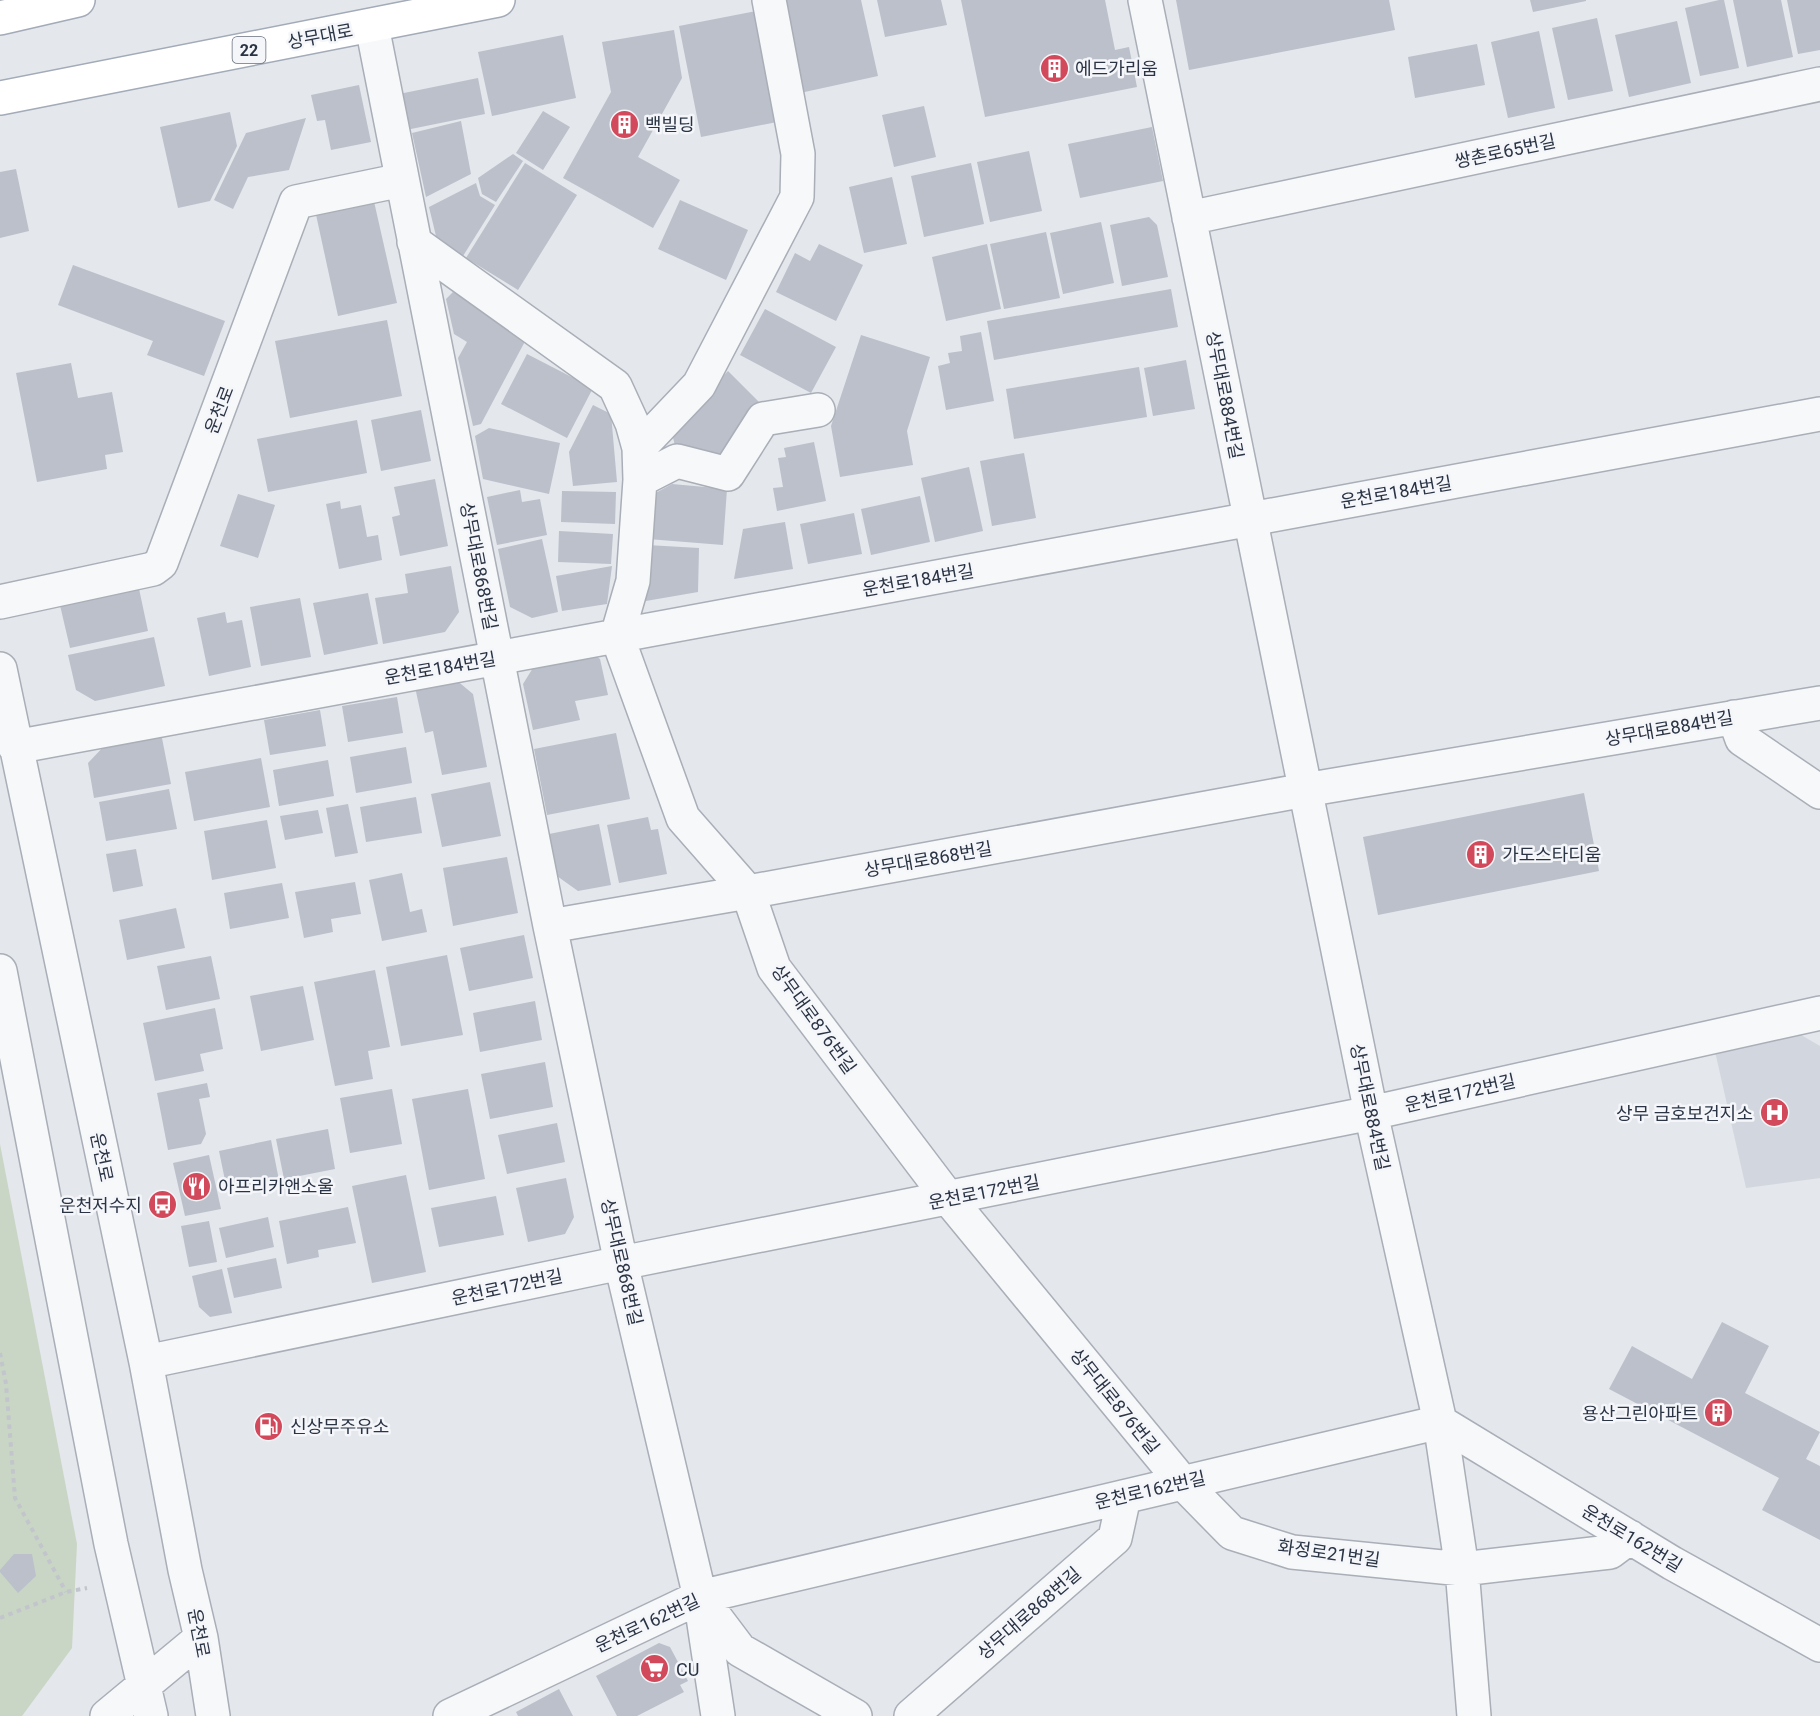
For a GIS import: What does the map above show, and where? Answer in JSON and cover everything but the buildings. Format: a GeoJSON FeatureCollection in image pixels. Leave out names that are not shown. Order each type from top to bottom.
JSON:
{"type":"FeatureCollection","features":[{"type":"Feature","properties":{"kind":"main road"},"geometry":{"type":"LineString","coordinates":[[0,18],[78,0]]}},
{"type":"Feature","properties":{"kind":"main road","name":"상무대로"},"geometry":{"type":"LineString","coordinates":[[0,98],[498,0]]}},
{"type":"Feature","properties":{"kind":"street"},"geometry":{"type":"LineString","coordinates":[[640,464],[699,385],[797,197],[798,154],[769,0]]}},
{"type":"Feature","properties":{"kind":"street","name":"상무대로884번길"},"geometry":{"type":"LineString","coordinates":[[1145,0],[1371,1113],[1440,1422]]}},
{"type":"Feature","properties":{"kind":"street","name":"상무대로868번길"},"geometry":{"type":"LineString","coordinates":[[372,26],[550,926],[621,1263],[700,1597],[718,1716]]}},
{"type":"Feature","properties":{"kind":"street","name":"쌍촌로65번길"},"geometry":{"type":"LineString","coordinates":[[1189,218],[1820,84]]}},
{"type":"Feature","properties":{"kind":"street","name":"운천로"},"geometry":{"type":"LineString","coordinates":[[0,602],[153,569],[161,563],[296,202],[402,180]]}},
{"type":"Feature","properties":{"kind":"street"},"geometry":{"type":"LineString","coordinates":[[414,242],[615,386],[632,423],[640,464],[633,581],[617,636]]}},
{"type":"Feature","properties":{"kind":"street"},"geometry":{"type":"LineString","coordinates":[[640,464],[677,461],[728,474],[763,419],[818,410]]}},
{"type":"Feature","properties":{"kind":"street","name":"운천로184번길"},"geometry":{"type":"LineString","coordinates":[[15,747],[1820,414]]}},
{"type":"Feature","properties":{"kind":"street","name":"상무대로876번길"},"geometry":{"type":"LineString","coordinates":[[617,636],[683,818],[748,892],[774,968],[949,1199],[1182,1482]]}},
{"type":"Feature","properties":{"kind":"street","name":"운천로"},"geometry":{"type":"LineString","coordinates":[[0,669],[146,1362],[185,1570],[201,1638],[213,1716]]}},
{"type":"Feature","properties":{"kind":"street","name":"상무대로884번길"},"geometry":{"type":"LineString","coordinates":[[1305,790],[1820,703]]}},
{"type":"Feature","properties":{"kind":"street"},"geometry":{"type":"LineString","coordinates":[[1734,717],[1742,739],[1820,792]]}},
{"type":"Feature","properties":{"kind":"street","name":"상무대로868번길"},"geometry":{"type":"LineString","coordinates":[[550,926],[1305,790]]}},
{"type":"Feature","properties":{"kind":"street"},"geometry":{"type":"LineString","coordinates":[[0,971],[111,1544],[148,1701]]}},
{"type":"Feature","properties":{"kind":"street","name":"운천로172번길"},"geometry":{"type":"LineString","coordinates":[[146,1362],[1813,1021]]}},
{"type":"Feature","properties":{"kind":"street"},"geometry":{"type":"LineString","coordinates":[[1440,1422],[1462,1569],[1474,1716]]}},
{"type":"Feature","properties":{"kind":"street","name":"운천로162번길"},"geometry":{"type":"LineString","coordinates":[[450,1716],[700,1597],[1440,1422],[1630,1537],[1820,1646]]}},
{"type":"Feature","properties":{"kind":"street","name":"화정로21번길"},"geometry":{"type":"LineString","coordinates":[[1182,1482],[1232,1533],[1292,1552],[1462,1569],[1610,1551],[1630,1537]]}},
{"type":"Feature","properties":{"kind":"street","name":"상무대로868번길"},"geometry":{"type":"LineString","coordinates":[[911,1716],[1115,1539],[1124,1497]]}},
{"type":"Feature","properties":{"kind":"street","name":"상무대로868번길"},"geometry":{"type":"LineString","coordinates":[[700,1597],[741,1650],[855,1716]]}},
{"type":"Feature","properties":{"kind":"street"},"geometry":{"type":"LineString","coordinates":[[107,1716],[148,1701],[201,1638]]}},
{"type":"Feature","properties":{"kind":"path"},"geometry":{"type":"LineString","coordinates":[[0,1353],[6,1384],[15,1498],[66,1592]]}},
{"type":"Feature","properties":{"kind":"shaded area","name":"상무 금호보건지소"},"geometry":{"type":"Polygon","coordinates":[[[1789,1028],[1820,1046],[1820,1178],[1746,1188],[1714,1047],[1789,1028]]]}},
{"type":"Feature","properties":{"kind":"green space"},"geometry":{"type":"Polygon","coordinates":[[[0,1144],[77,1544],[72,1648],[22,1716],[0,1716],[0,1144]]]}},
{"type":"Feature","properties":{"kind":"place","name":"에드가리움"},"geometry":{"type":"Point","coordinates":[1054,68]}},
{"type":"Feature","properties":{"kind":"place","name":"백빌딩"},"geometry":{"type":"Point","coordinates":[624,124]}},
{"type":"Feature","properties":{"kind":"place","name":"가도스타디움"},"geometry":{"type":"Point","coordinates":[1481,854]}},
{"type":"Feature","properties":{"kind":"place","name":"상무 금호보건지소"},"geometry":{"type":"Point","coordinates":[1774,1113]}},
{"type":"Feature","properties":{"kind":"place","name":"아프리카앤소울"},"geometry":{"type":"Point","coordinates":[197,1186]}},
{"type":"Feature","properties":{"kind":"place","name":"운천저수지"},"geometry":{"type":"Point","coordinates":[163,1205]}},
{"type":"Feature","properties":{"kind":"place","name":"용산그린아파트"},"geometry":{"type":"Point","coordinates":[1719,1413]}},
{"type":"Feature","properties":{"kind":"place","name":"신상무주유소"},"geometry":{"type":"Point","coordinates":[269,1426]}},
{"type":"Feature","properties":{"kind":"place","name":"CU"},"geometry":{"type":"Point","coordinates":[655,1669]}}]}
